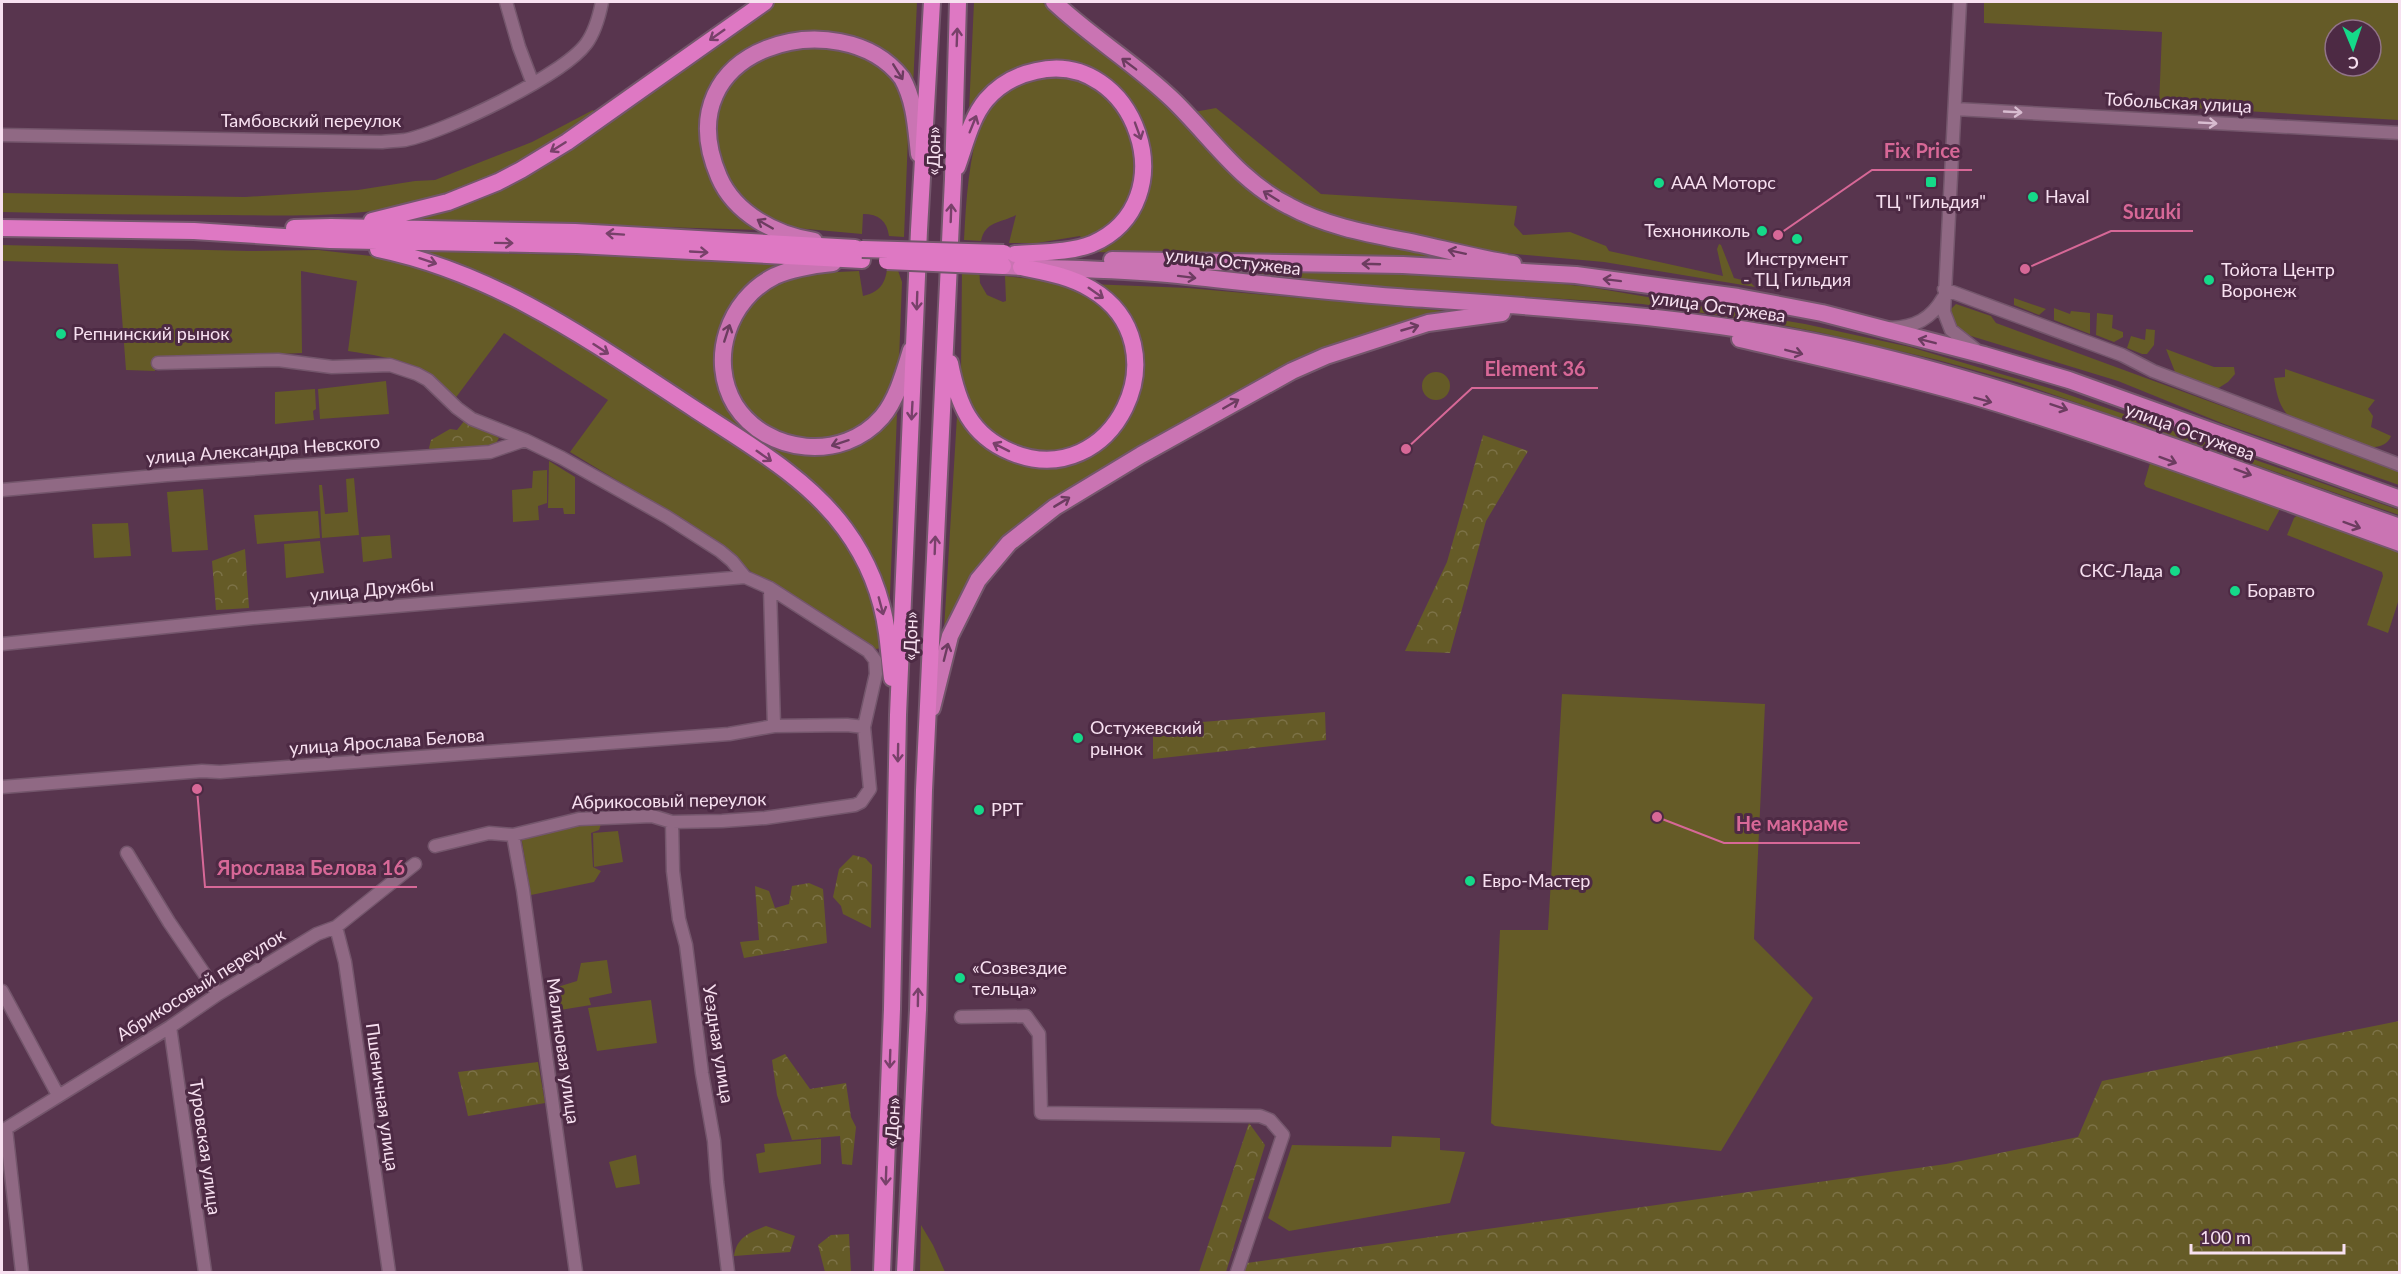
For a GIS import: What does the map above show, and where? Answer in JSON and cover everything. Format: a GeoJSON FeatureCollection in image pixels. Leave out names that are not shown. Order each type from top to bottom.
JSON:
{"type":"FeatureCollection","features":[{"type":"Feature","properties":{"kind":"highway"},"geometry":{"type":"LineString","coordinates":[[330,233],[448,202],[498,182],[567,142],[765,2]]}},
{"type":"Feature","properties":{"kind":"highway","name":"«Дон»"},"geometry":{"type":"LineString","coordinates":[[882,1272],[892,1020],[898,715],[932,2]]}},
{"type":"Feature","properties":{"kind":"highway","name":"«Дон»"},"geometry":{"type":"LineString","coordinates":[[905,1272],[918,1010],[927,729],[953,179],[958,2]]}},
{"type":"Feature","properties":{"kind":"highway"},"geometry":{"type":"LineString","coordinates":[[2,228],[330,233],[577,245],[1011,260],[1083,247],[1112,231],[1129,215],[1140,188],[1144,163],[1137,128],[1125,106],[1092,78],[1060,68],[1043,69],[1014,78],[994,92],[979,110],[953,179]]}},
{"type":"Feature","properties":{"kind":"highway"},"geometry":{"type":"LineString","coordinates":[[330,233],[418,258],[471,276],[501,290],[583,337],[744,442],[798,482],[824,505],[844,528],[870,573],[887,632],[898,715]]}},
{"type":"Feature","properties":{"kind":"highway"},"geometry":{"type":"LineString","coordinates":[[946,334],[950,365],[966,416],[985,438],[1016,454],[1042,460],[1077,454],[1100,440],[1123,414],[1135,382],[1135,359],[1128,326],[1112,306],[1090,289],[1011,260]]}},
{"type":"Feature","properties":{"kind":"main road"},"geometry":{"type":"LineString","coordinates":[[1054,2],[1101,43],[1172,99],[1242,174],[1291,208],[1333,224],[1379,236],[1576,275]]}},
{"type":"Feature","properties":{"kind":"main road"},"geometry":{"type":"LineString","coordinates":[[862,254],[785,234],[759,221],[740,207],[722,185],[709,152],[707,131],[709,110],[716,89],[731,63],[756,42],[778,31],[800,26],[837,28],[869,42],[894,64],[908,89],[914,113],[922,180]]}},
{"type":"Feature","properties":{"kind":"main road"},"geometry":{"type":"LineString","coordinates":[[862,254],[783,273],[758,287],[743,303],[729,326],[722,352],[725,380],[735,405],[760,430],[789,445],[810,448],[846,441],[873,426],[889,407],[903,375],[916,332]]}},
{"type":"Feature","properties":{"kind":"main road","name":"улица Остужева"},"geometry":{"type":"LineString","coordinates":[[1011,260],[1380,264],[1576,275],[1738,297],[1822,314],[1984,355],[2069,380],[2400,499]]}},
{"type":"Feature","properties":{"kind":"main road","name":"улица Остужева"},"geometry":{"type":"LineString","coordinates":[[1011,260],[1291,288],[1634,315],[1779,335],[1853,350],[1963,378],[2054,405],[2400,527]]}},
{"type":"Feature","properties":{"kind":"main road"},"geometry":{"type":"LineString","coordinates":[[927,729],[950,636],[969,594],[985,570],[1009,543],[1055,507],[1238,400],[1326,356],[1428,323],[1551,309]]}},
{"type":"Feature","properties":{"kind":"main road"},"geometry":{"type":"LineString","coordinates":[[1634,315],[1909,380],[1999,404],[2151,454],[2400,543]]}},
{"type":"Feature","properties":{"kind":"street"},"geometry":{"type":"LineString","coordinates":[[506,2],[533,84]]}},
{"type":"Feature","properties":{"kind":"street","name":"Тамбовский переулок"},"geometry":{"type":"LineString","coordinates":[[2,135],[382,142],[405,140],[473,114],[533,84],[565,64],[585,45],[597,22],[602,2]]}},
{"type":"Feature","properties":{"kind":"street"},"geometry":{"type":"LineString","coordinates":[[1960,2],[1949,241],[1944,293],[1945,319],[1951,330],[1984,355]]}},
{"type":"Feature","properties":{"kind":"street","name":"Тобольская улица"},"geometry":{"type":"LineString","coordinates":[[1955,109],[2400,133]]}},
{"type":"Feature","properties":{"kind":"street"},"geometry":{"type":"LineString","coordinates":[[1879,329],[1906,327],[1923,321],[1933,313],[1944,293]]}},
{"type":"Feature","properties":{"kind":"street"},"geometry":{"type":"LineString","coordinates":[[1944,293],[2112,351],[2153,371],[2400,465]]}},
{"type":"Feature","properties":{"kind":"street"},"geometry":{"type":"LineString","coordinates":[[158,363],[264,359],[332,367],[390,366],[417,374],[428,380],[472,419],[525,440],[667,516],[726,556],[745,577]]}},
{"type":"Feature","properties":{"kind":"street","name":"улица Александра Невского"},"geometry":{"type":"LineString","coordinates":[[2,490],[167,475],[490,452],[525,440]]}},
{"type":"Feature","properties":{"kind":"street","name":"Абрикосовый переулок"},"geometry":{"type":"LineString","coordinates":[[435,846],[489,833],[513,835],[579,819],[652,816],[672,822],[765,818],[836,809],[861,802],[870,789],[864,727],[875,682],[874,660],[868,651],[770,588],[745,577]]}},
{"type":"Feature","properties":{"kind":"street","name":"улица Дружбы"},"geometry":{"type":"LineString","coordinates":[[2,644],[253,618],[745,577]]}},
{"type":"Feature","properties":{"kind":"street"},"geometry":{"type":"LineString","coordinates":[[770,588],[774,726]]}},
{"type":"Feature","properties":{"kind":"street","name":"улица Ярослава Белова"},"geometry":{"type":"LineString","coordinates":[[2,787],[660,740],[729,734],[774,726],[847,725],[864,727]]}},
{"type":"Feature","properties":{"kind":"street","name":"Уездная улица"},"geometry":{"type":"LineString","coordinates":[[672,822],[676,900],[686,945],[702,1073],[714,1141],[728,1272]]}},
{"type":"Feature","properties":{"kind":"street","name":"Малиновая улица"},"geometry":{"type":"LineString","coordinates":[[513,835],[523,890],[576,1272]]}},
{"type":"Feature","properties":{"kind":"street"},"geometry":{"type":"LineString","coordinates":[[127,853],[169,922],[218,994]]}},
{"type":"Feature","properties":{"kind":"street","name":"Абрикосовый переулок"},"geometry":{"type":"LineString","coordinates":[[4,1130],[170,1027],[218,994],[317,934],[336,927],[415,864]]}},
{"type":"Feature","properties":{"kind":"street","name":"Пшеничная улица"},"geometry":{"type":"LineString","coordinates":[[336,927],[345,962],[389,1272]]}},
{"type":"Feature","properties":{"kind":"street"},"geometry":{"type":"LineString","coordinates":[[2,991],[58,1095]]}},
{"type":"Feature","properties":{"kind":"street"},"geometry":{"type":"LineString","coordinates":[[961,1017],[1026,1016],[1039,1034],[1041,1113],[1260,1116],[1270,1120],[1283,1135],[1237,1272]]}},
{"type":"Feature","properties":{"kind":"street","name":"Туровская улица"},"geometry":{"type":"LineString","coordinates":[[170,1027],[205,1272]]}},
{"type":"Feature","properties":{"kind":"street"},"geometry":{"type":"LineString","coordinates":[[4,1130],[22,1272]]}},
{"type":"Feature","properties":{"kind":"green space"},"geometry":{"type":"Polygon","coordinates":[[[772,2],[917,2],[913,87],[905,107],[908,137],[904,237],[889,236],[881,219],[874,215],[863,214],[862,234],[796,228],[760,230],[470,221],[413,222],[413,219],[461,203],[772,2]]]}},
{"type":"Feature","properties":{"kind":"green space"},"geometry":{"type":"Polygon","coordinates":[[[974,2],[1042,2],[1158,95],[1258,196],[1460,259],[1092,252],[1080,236],[1037,243],[1009,243],[1016,215],[990,226],[983,234],[981,241],[964,240],[969,179],[981,119],[969,111],[974,2]]]}},
{"type":"Feature","properties":{"kind":"green space"},"geometry":{"type":"Polygon","coordinates":[[[1984,2],[2399,2],[2399,120],[2159,106],[2162,32],[1984,23],[1984,2]]]}},
{"type":"Feature","properties":{"kind":"green space"},"geometry":{"type":"Polygon","coordinates":[[[1216,108],[1321,194],[1517,206],[1514,225],[1523,235],[1570,232],[1606,246],[1609,251],[1723,276],[1717,249],[1719,244],[1734,278],[1750,282],[1755,287],[1604,262],[1494,252],[1320,213],[1301,205],[1257,178],[1194,112],[1216,108]]]}},
{"type":"Feature","properties":{"kind":"green space"},"geometry":{"type":"Polygon","coordinates":[[[593,110],[596,114],[526,160],[488,180],[449,195],[395,208],[340,214],[284,216],[2,212],[2,193],[245,197],[358,190],[435,180],[532,142],[593,110]]]}},
{"type":"Feature","properties":{"kind":"green space"},"geometry":{"type":"Polygon","coordinates":[[[2,245],[249,251],[318,250],[389,258],[412,251],[773,260],[785,281],[816,273],[859,271],[863,296],[879,288],[886,275],[888,262],[895,262],[902,282],[890,596],[889,603],[873,607],[881,648],[876,649],[868,645],[759,579],[732,554],[696,528],[570,452],[608,400],[504,333],[454,400],[439,381],[424,370],[392,359],[348,351],[357,281],[301,271],[302,353],[154,359],[155,371],[126,370],[118,264],[2,261],[2,245]]]}},
{"type":"Feature","properties":{"kind":"green space"},"geometry":{"type":"Polygon","coordinates":[[[962,266],[979,267],[980,283],[987,295],[1003,302],[1006,301],[1005,276],[1065,283],[1188,288],[1457,312],[1408,321],[1378,332],[1047,504],[944,630],[957,416],[969,409],[961,375],[962,266]]]}},
{"type":"Feature","properties":{"kind":"green space"},"geometry":{"type":"Polygon","coordinates":[[[1250,272],[1420,274],[1517,279],[1589,287],[1805,324],[1910,347],[2052,389],[2399,510],[2399,515],[2017,382],[1938,360],[1822,333],[1642,304],[1332,284],[1250,272]]]}},
{"type":"Feature","properties":{"kind":"green space"},"geometry":{"type":"Polygon","coordinates":[[[2014,298],[2046,309],[2039,315],[2014,305],[2014,298]]]}},
{"type":"Feature","properties":{"kind":"green space"},"geometry":{"type":"Polygon","coordinates":[[[1956,304],[1991,316],[1996,323],[2399,471],[2399,485],[2224,424],[2118,381],[1971,336],[1957,329],[1950,310],[1956,304]]]}},
{"type":"Feature","properties":{"kind":"green space"},"geometry":{"type":"Polygon","coordinates":[[[2054,308],[2070,314],[2071,311],[2090,313],[2090,334],[2054,320],[2054,308]]]}},
{"type":"Feature","properties":{"kind":"green space"},"geometry":{"type":"Polygon","coordinates":[[[2097,313],[2113,315],[2112,328],[2123,332],[2123,337],[2114,342],[2096,335],[2097,313]]]}},
{"type":"Feature","properties":{"kind":"green space"},"geometry":{"type":"Polygon","coordinates":[[[2146,329],[2155,330],[2154,345],[2147,354],[2127,348],[2131,336],[2145,340],[2146,329]]]}},
{"type":"Feature","properties":{"kind":"green space"},"geometry":{"type":"Polygon","coordinates":[[[2166,349],[2214,367],[2234,367],[2235,374],[2217,389],[2175,372],[2166,349]]]}},
{"type":"Feature","properties":{"kind":"green space"},"geometry":{"type":"Polygon","coordinates":[[[2285,369],[2375,400],[2368,409],[2373,416],[2371,427],[2391,436],[2388,442],[2368,447],[2290,416],[2279,401],[2274,378],[2285,377],[2285,369]]]}},
{"type":"Feature","properties":{"kind":"green space"},"geometry":{"type":"Polygon","coordinates":[[[1436,372],[1446,376],[1450,386],[1446,396],[1436,400],[1426,396],[1422,386],[1426,376],[1436,372]]]}},
{"type":"Feature","properties":{"kind":"green space"},"geometry":{"type":"Polygon","coordinates":[[[386,381],[389,414],[320,419],[318,389],[386,381]]]}},
{"type":"Feature","properties":{"kind":"green space"},"geometry":{"type":"Polygon","coordinates":[[[315,389],[314,420],[275,424],[275,392],[315,389]]]}},
{"type":"Feature","properties":{"kind":"green space"},"geometry":{"type":"Polygon","coordinates":[[[465,420],[499,438],[493,448],[433,454],[429,448],[431,440],[450,429],[457,430],[465,420]]]}},
{"type":"Feature","properties":{"kind":"green space"},"geometry":{"type":"Polygon","coordinates":[[[1483,435],[1528,451],[1486,521],[1450,653],[1405,651],[1447,562],[1483,435]]]}},
{"type":"Feature","properties":{"kind":"green space"},"geometry":{"type":"Polygon","coordinates":[[[2156,460],[2273,503],[2280,509],[2268,531],[2146,487],[2144,484],[2150,463],[2156,460]]]}},
{"type":"Feature","properties":{"kind":"green space"},"geometry":{"type":"Polygon","coordinates":[[[549,461],[575,477],[575,514],[564,514],[563,508],[548,508],[549,461]]]}},
{"type":"Feature","properties":{"kind":"green space"},"geometry":{"type":"Polygon","coordinates":[[[547,470],[547,503],[538,506],[539,520],[513,522],[512,490],[532,488],[533,471],[547,470]]]}},
{"type":"Feature","properties":{"kind":"green space"},"geometry":{"type":"Polygon","coordinates":[[[354,478],[359,535],[322,538],[319,485],[322,485],[325,514],[348,512],[346,479],[354,478]]]}},
{"type":"Feature","properties":{"kind":"green space"},"geometry":{"type":"Polygon","coordinates":[[[203,489],[208,550],[172,552],[167,492],[203,489]]]}},
{"type":"Feature","properties":{"kind":"green space"},"geometry":{"type":"Polygon","coordinates":[[[318,511],[320,538],[257,544],[254,515],[318,511]]]}},
{"type":"Feature","properties":{"kind":"green space"},"geometry":{"type":"Polygon","coordinates":[[[2301,512],[2399,548],[2399,599],[2388,633],[2367,625],[2383,576],[2382,572],[2287,535],[2294,518],[2301,512]]]}},
{"type":"Feature","properties":{"kind":"green space"},"geometry":{"type":"Polygon","coordinates":[[[128,523],[131,556],[94,558],[92,524],[128,523]]]}},
{"type":"Feature","properties":{"kind":"green space"},"geometry":{"type":"Polygon","coordinates":[[[390,535],[392,558],[363,562],[361,537],[390,535]]]}},
{"type":"Feature","properties":{"kind":"green space"},"geometry":{"type":"Polygon","coordinates":[[[320,541],[324,573],[286,578],[284,544],[320,541]]]}},
{"type":"Feature","properties":{"kind":"green space"},"geometry":{"type":"Polygon","coordinates":[[[245,549],[249,608],[216,610],[212,561],[245,549]]]}},
{"type":"Feature","properties":{"kind":"green space"},"geometry":{"type":"Polygon","coordinates":[[[1562,694],[1765,704],[1754,939],[1813,998],[1721,1151],[1495,1126],[1491,1123],[1500,930],[1548,930],[1562,694]]]}},
{"type":"Feature","properties":{"kind":"green space"},"geometry":{"type":"Polygon","coordinates":[[[1325,712],[1326,740],[1153,759],[1153,726],[1325,712]]]}},
{"type":"Feature","properties":{"kind":"green space"},"geometry":{"type":"Polygon","coordinates":[[[580,822],[601,824],[599,830],[591,833],[593,867],[601,871],[594,882],[531,895],[521,836],[580,822]]]}},
{"type":"Feature","properties":{"kind":"green space"},"geometry":{"type":"Polygon","coordinates":[[[618,831],[623,862],[594,867],[593,833],[618,831]]]}},
{"type":"Feature","properties":{"kind":"green space"},"geometry":{"type":"Polygon","coordinates":[[[853,855],[865,858],[872,865],[871,928],[843,914],[841,906],[833,897],[839,869],[853,855]]]}},
{"type":"Feature","properties":{"kind":"green space"},"geometry":{"type":"Polygon","coordinates":[[[809,883],[823,889],[827,943],[744,958],[740,942],[759,940],[755,886],[769,891],[775,908],[789,904],[792,886],[809,883]]]}},
{"type":"Feature","properties":{"kind":"green space"},"geometry":{"type":"Polygon","coordinates":[[[607,960],[612,993],[589,998],[591,1005],[554,1011],[551,989],[577,981],[581,963],[607,960]]]}},
{"type":"Feature","properties":{"kind":"green space"},"geometry":{"type":"Polygon","coordinates":[[[651,1000],[657,1043],[597,1051],[588,1008],[651,1000]]]}},
{"type":"Feature","properties":{"kind":"green space"},"geometry":{"type":"Polygon","coordinates":[[[2399,1021],[2399,1272],[1244,1272],[1247,1263],[1946,1164],[2078,1137],[2102,1081],[2399,1021]]]}},
{"type":"Feature","properties":{"kind":"green space"},"geometry":{"type":"Polygon","coordinates":[[[785,1054],[810,1089],[846,1083],[851,1117],[856,1127],[852,1165],[842,1164],[840,1136],[792,1140],[777,1095],[772,1060],[785,1054]]]}},
{"type":"Feature","properties":{"kind":"green space"},"geometry":{"type":"Polygon","coordinates":[[[538,1062],[545,1103],[468,1116],[458,1072],[538,1062]]]}},
{"type":"Feature","properties":{"kind":"green space"},"geometry":{"type":"Polygon","coordinates":[[[1249,1123],[1265,1145],[1226,1272],[1199,1272],[1249,1123]]]}},
{"type":"Feature","properties":{"kind":"green space"},"geometry":{"type":"Polygon","coordinates":[[[1392,1136],[1440,1138],[1440,1150],[1465,1152],[1450,1203],[1289,1231],[1268,1218],[1292,1145],[1391,1147],[1392,1136]]]}},
{"type":"Feature","properties":{"kind":"green space"},"geometry":{"type":"Polygon","coordinates":[[[821,1139],[821,1164],[759,1173],[756,1154],[765,1152],[764,1144],[821,1139]]]}},
{"type":"Feature","properties":{"kind":"green space"},"geometry":{"type":"Polygon","coordinates":[[[636,1155],[640,1184],[616,1188],[609,1162],[636,1155]]]}},
{"type":"Feature","properties":{"kind":"green space"},"geometry":{"type":"Polygon","coordinates":[[[921,1225],[933,1245],[945,1272],[920,1272],[921,1225]]]}},
{"type":"Feature","properties":{"kind":"green space"},"geometry":{"type":"Polygon","coordinates":[[[766,1226],[795,1236],[790,1252],[734,1256],[741,1240],[766,1226]]]}},
{"type":"Feature","properties":{"kind":"green space"},"geometry":{"type":"Polygon","coordinates":[[[849,1234],[851,1272],[825,1272],[818,1245],[831,1235],[849,1234]]]}},
{"type":"Feature","properties":{"kind":"place","name":"ТЦ \"Гильдия\""},"geometry":{"type":"Point","coordinates":[1931,182]}},
{"type":"Feature","properties":{"kind":"place","name":"ААА Моторс"},"geometry":{"type":"Point","coordinates":[1659,183]}},
{"type":"Feature","properties":{"kind":"place","name":"Haval"},"geometry":{"type":"Point","coordinates":[2033,197]}},
{"type":"Feature","properties":{"kind":"place","name":"Технониколь"},"geometry":{"type":"Point","coordinates":[1762,231]}},
{"type":"Feature","properties":{"kind":"place","name":"Fix Price"},"geometry":{"type":"Point","coordinates":[1778,235]}},
{"type":"Feature","properties":{"kind":"place","name":"Инструмент - ТЦ Гильдия"},"geometry":{"type":"Point","coordinates":[1797,239]}},
{"type":"Feature","properties":{"kind":"place","name":"Suzuki"},"geometry":{"type":"Point","coordinates":[2025,269]}},
{"type":"Feature","properties":{"kind":"place","name":"Тойота Центр Воронеж"},"geometry":{"type":"Point","coordinates":[2209,280]}},
{"type":"Feature","properties":{"kind":"place","name":"Репнинский рынок"},"geometry":{"type":"Point","coordinates":[61,334]}},
{"type":"Feature","properties":{"kind":"place","name":"Element 36"},"geometry":{"type":"Point","coordinates":[1406,449]}},
{"type":"Feature","properties":{"kind":"place","name":"СКС-Лада"},"geometry":{"type":"Point","coordinates":[2175,571]}},
{"type":"Feature","properties":{"kind":"place","name":"Боравто"},"geometry":{"type":"Point","coordinates":[2235,591]}},
{"type":"Feature","properties":{"kind":"place","name":"Остужевский рынок"},"geometry":{"type":"Point","coordinates":[1078,738]}},
{"type":"Feature","properties":{"kind":"place","name":"Ярослава Белова 16"},"geometry":{"type":"Point","coordinates":[197,789]}},
{"type":"Feature","properties":{"kind":"place","name":"РРТ"},"geometry":{"type":"Point","coordinates":[979,810]}},
{"type":"Feature","properties":{"kind":"place","name":"Не макраме"},"geometry":{"type":"Point","coordinates":[1657,817]}},
{"type":"Feature","properties":{"kind":"place","name":"Евро-Мастер"},"geometry":{"type":"Point","coordinates":[1470,881]}},
{"type":"Feature","properties":{"kind":"place","name":"«Созвездие тельца»"},"geometry":{"type":"Point","coordinates":[960,978]}}]}
